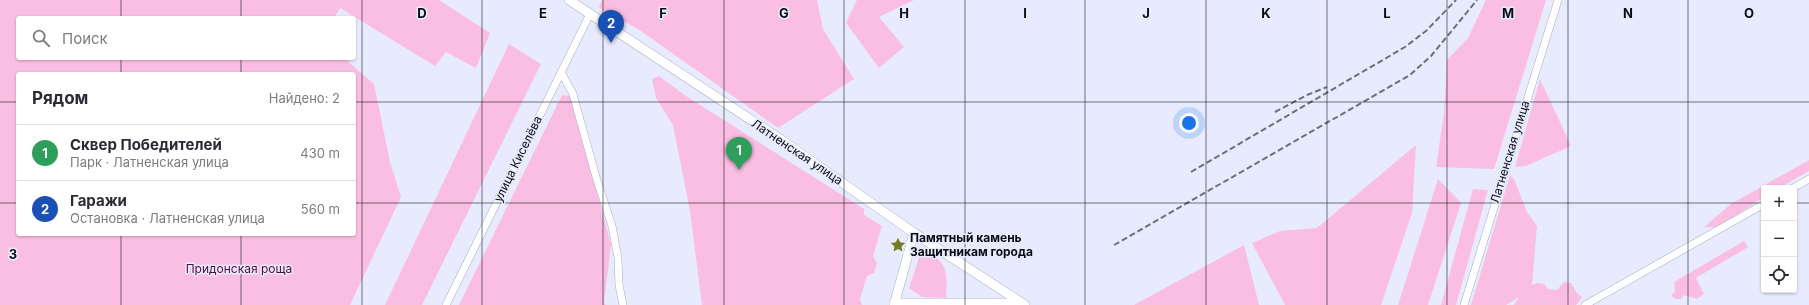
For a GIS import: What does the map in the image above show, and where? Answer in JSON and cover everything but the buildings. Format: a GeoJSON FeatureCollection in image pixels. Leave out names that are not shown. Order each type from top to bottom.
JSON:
{"type":"FeatureCollection","features":[{"type":"Feature","properties":{"kind":"street","name":"Латненская улица"},"geometry":{"type":"LineString","coordinates":[[568,0],[780,139],[914,233],[1024,304]]}},
{"type":"Feature","properties":{"kind":"street","name":"Латненская улица"},"geometry":{"type":"LineString","coordinates":[[1464,305],[1558,0]]}},
{"type":"Feature","properties":{"kind":"street","name":"улица Киселёва"},"geometry":{"type":"LineString","coordinates":[[446,305],[590,14]]}},
{"type":"Feature","properties":{"kind":"street"},"geometry":{"type":"LineString","coordinates":[[561,72],[573,94],[596,178],[612,226],[618,258],[619,285],[623,305]]}},
{"type":"Feature","properties":{"kind":"street"},"geometry":{"type":"LineString","coordinates":[[1797,186],[1809,179]]}},
{"type":"Feature","properties":{"kind":"street"},"geometry":{"type":"LineString","coordinates":[[1585,305],[1761,206]]}},
{"type":"Feature","properties":{"kind":"street"},"geometry":{"type":"LineString","coordinates":[[914,233],[894,304],[1024,304]]}},
{"type":"Feature","properties":{"kind":"green space","name":"Придонская роща"},"geometry":{"type":"Polygon","coordinates":[[[0,0],[439,0],[490,33],[476,68],[446,52],[435,66],[356,18],[356,16],[353,16],[340,8],[335,16],[16,16],[16,60],[346,60],[374,84],[390,162],[401,197],[350,305],[0,305],[0,0]]]}},
{"type":"Feature","properties":{"kind":"green space"},"geometry":{"type":"Polygon","coordinates":[[[602,0],[817,0],[823,29],[854,79],[778,128],[638,29],[599,8],[602,0]]]}},
{"type":"Feature","properties":{"kind":"green space"},"geometry":{"type":"Polygon","coordinates":[[[857,0],[914,0],[879,17],[904,47],[879,68],[846,23],[857,0]]]}},
{"type":"Feature","properties":{"kind":"green space"},"geometry":{"type":"Polygon","coordinates":[[[1486,0],[1546,0],[1494,169],[1436,167],[1444,113],[1447,60],[1468,38],[1486,0]]]}},
{"type":"Feature","properties":{"kind":"green space"},"geometry":{"type":"Polygon","coordinates":[[[509,44],[541,64],[422,305],[385,305],[509,44]]]}},
{"type":"Feature","properties":{"kind":"green space"},"geometry":{"type":"Polygon","coordinates":[[[659,76],[686,96],[864,209],[864,215],[882,226],[873,256],[877,263],[874,273],[867,276],[860,299],[862,305],[702,305],[690,211],[673,125],[656,98],[652,79],[659,76]]]}},
{"type":"Feature","properties":{"kind":"green space"},"geometry":{"type":"Polygon","coordinates":[[[1540,79],[1571,146],[1526,166],[1515,167],[1540,79]]]}},
{"type":"Feature","properties":{"kind":"green space"},"geometry":{"type":"Polygon","coordinates":[[[562,95],[570,96],[611,244],[604,303],[606,305],[459,305],[562,95]]]}},
{"type":"Feature","properties":{"kind":"green space"},"geometry":{"type":"Polygon","coordinates":[[[1416,145],[1412,213],[1381,305],[1285,305],[1252,243],[1280,231],[1317,228],[1416,145]]]}},
{"type":"Feature","properties":{"kind":"green space"},"geometry":{"type":"Polygon","coordinates":[[[1809,160],[1809,171],[1784,185],[1765,185],[1809,160]]]}},
{"type":"Feature","properties":{"kind":"green space"},"geometry":{"type":"Polygon","coordinates":[[[1510,175],[1514,179],[1527,212],[1537,226],[1532,285],[1538,283],[1544,284],[1548,289],[1557,290],[1564,282],[1571,283],[1577,293],[1582,297],[1576,305],[1514,305],[1519,297],[1506,305],[1471,305],[1510,175]]]}},
{"type":"Feature","properties":{"kind":"green space"},"geometry":{"type":"Polygon","coordinates":[[[1438,179],[1461,203],[1428,305],[1398,305],[1438,179]]]}},
{"type":"Feature","properties":{"kind":"green space"},"geometry":{"type":"Polygon","coordinates":[[[1761,187],[1761,199],[1718,227],[1704,227],[1731,204],[1761,187]]]}},
{"type":"Feature","properties":{"kind":"green space"},"geometry":{"type":"Polygon","coordinates":[[[1473,189],[1488,190],[1456,305],[1441,305],[1473,189]]]}},
{"type":"Feature","properties":{"kind":"green space"},"geometry":{"type":"Polygon","coordinates":[[[1744,241],[1748,247],[1696,278],[1704,294],[1697,299],[1684,295],[1681,299],[1676,299],[1671,296],[1675,291],[1674,282],[1744,241]]]}},
{"type":"Feature","properties":{"kind":"green space"},"geometry":{"type":"Polygon","coordinates":[[[1244,245],[1259,305],[1134,305],[1244,245]]]}},
{"type":"Feature","properties":{"kind":"green space"},"geometry":{"type":"Polygon","coordinates":[[[926,251],[934,255],[943,265],[947,282],[946,298],[922,297],[909,288],[920,255],[926,251]]]}},
{"type":"Feature","properties":{"kind":"railway"},"geometry":{"type":"LineString","coordinates":[[1191,172],[1405,47],[1426,31],[1456,0]]}},
{"type":"Feature","properties":{"kind":"railway"},"geometry":{"type":"LineString","coordinates":[[1114,245],[1410,75],[1431,56],[1477,0]]}},
{"type":"Feature","properties":{"kind":"railway"},"geometry":{"type":"LineString","coordinates":[[1275,112],[1307,95],[1327,87]]}},
{"type":"Feature","properties":{"kind":"place","name":"Гаражи"},"geometry":{"type":"Point","coordinates":[611,43]}},
{"type":"Feature","properties":{"kind":"place","name":"Сквер Победителей"},"geometry":{"type":"Point","coordinates":[739,170]}},
{"type":"Feature","properties":{"kind":"place","name":"Памятный камень Защитникам города"},"geometry":{"type":"Point","coordinates":[898,245]}}]}
